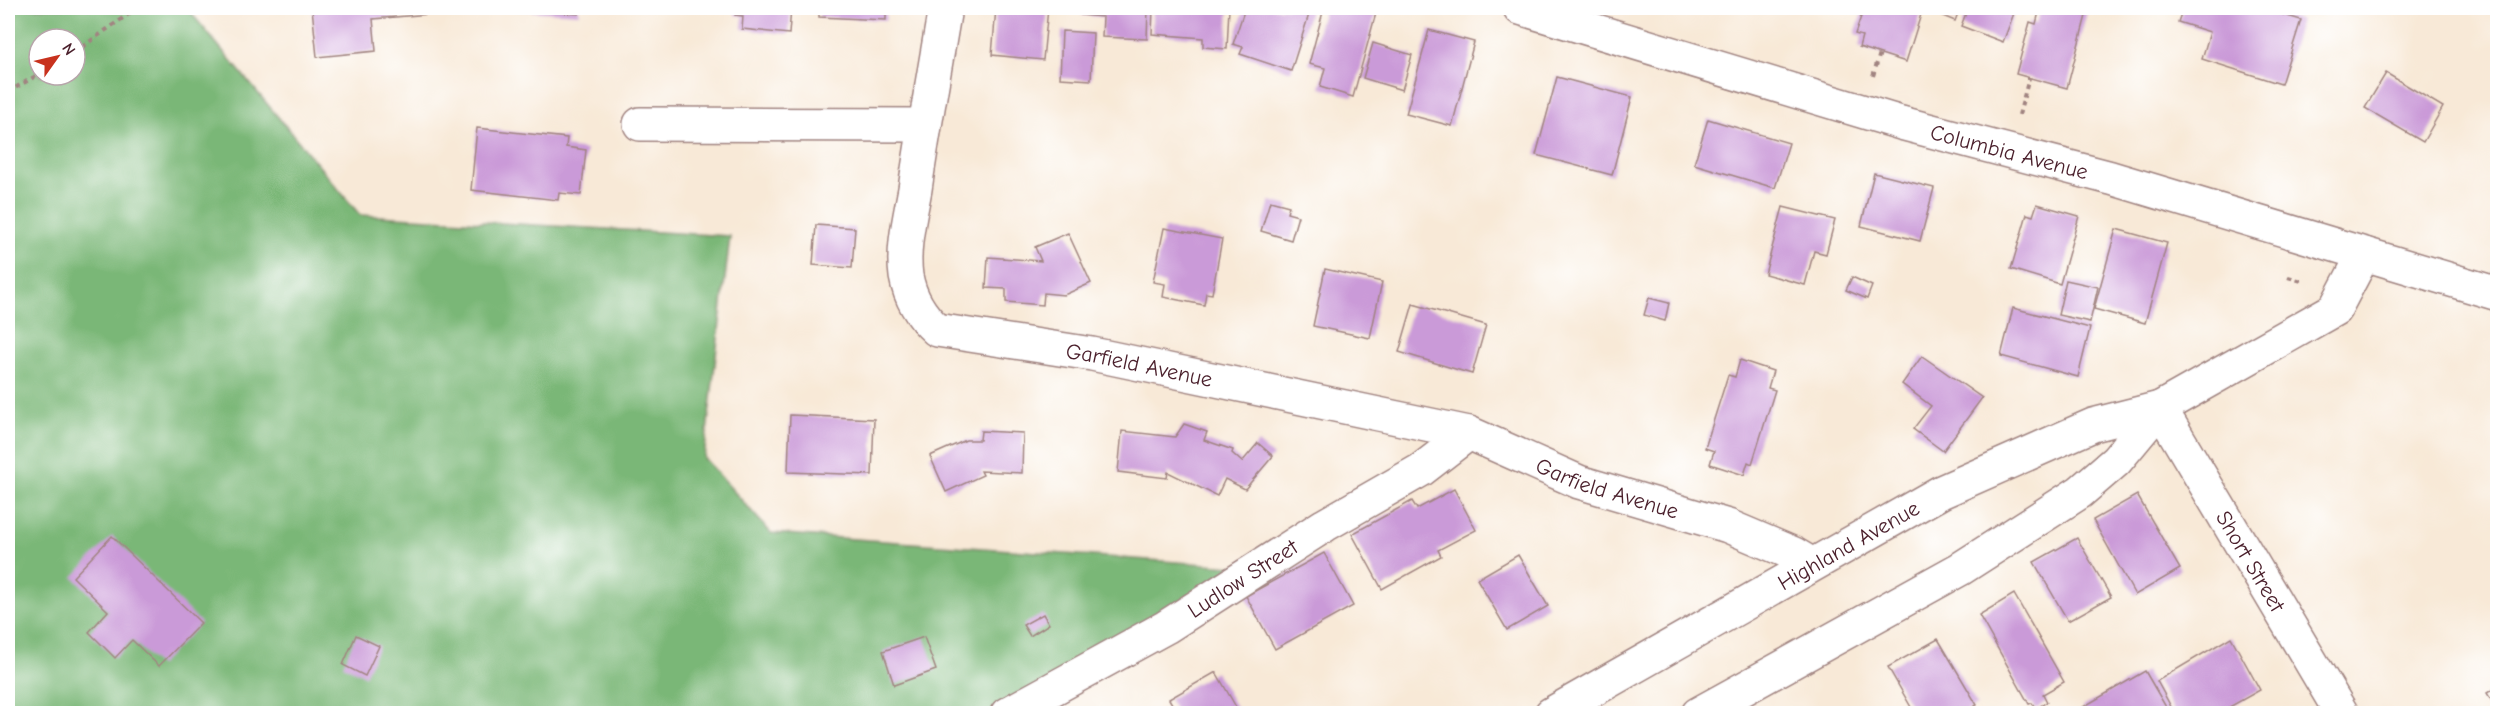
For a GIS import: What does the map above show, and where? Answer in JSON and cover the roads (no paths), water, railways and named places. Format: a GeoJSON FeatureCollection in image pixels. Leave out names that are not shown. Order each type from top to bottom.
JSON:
{"type":"FeatureCollection","features":[{"type":"Feature","properties":{"kind":"street","name":"Garfield Avenue"},"geometry":{"type":"LineString","coordinates":[[945,8],[924,125],[906,248],[906,275],[913,299],[923,318],[937,330],[1092,354],[1469,433],[1579,482],[1728,526],[1794,554],[1811,564]]}},
{"type":"Feature","properties":{"kind":"street","name":"Columbia Avenue"},"geometry":{"type":"LineString","coordinates":[[1520,8],[1900,123],[2111,178],[2498,294]]}},
{"type":"Feature","properties":{"kind":"street"},"geometry":{"type":"LineString","coordinates":[[640,124],[924,125]]}},
{"type":"Feature","properties":{"kind":"street","name":"Highland Avenue"},"geometry":{"type":"LineString","coordinates":[[1551,714],[1941,492],[2092,425],[2160,408],[2335,309],[2364,254]]}},
{"type":"Feature","properties":{"kind":"street","name":"Highland Avenue"},"geometry":{"type":"LineString","coordinates":[[1698,714],[1960,569],[2080,492],[2116,461],[2160,408]]}},
{"type":"Feature","properties":{"kind":"street","name":"Short Street"},"geometry":{"type":"LineString","coordinates":[[2160,408],[2342,714]]}},
{"type":"Feature","properties":{"kind":"street","name":"Ludlow Street"},"geometry":{"type":"LineString","coordinates":[[1007,714],[1166,627],[1324,525],[1421,470],[1469,433]]}}]}
